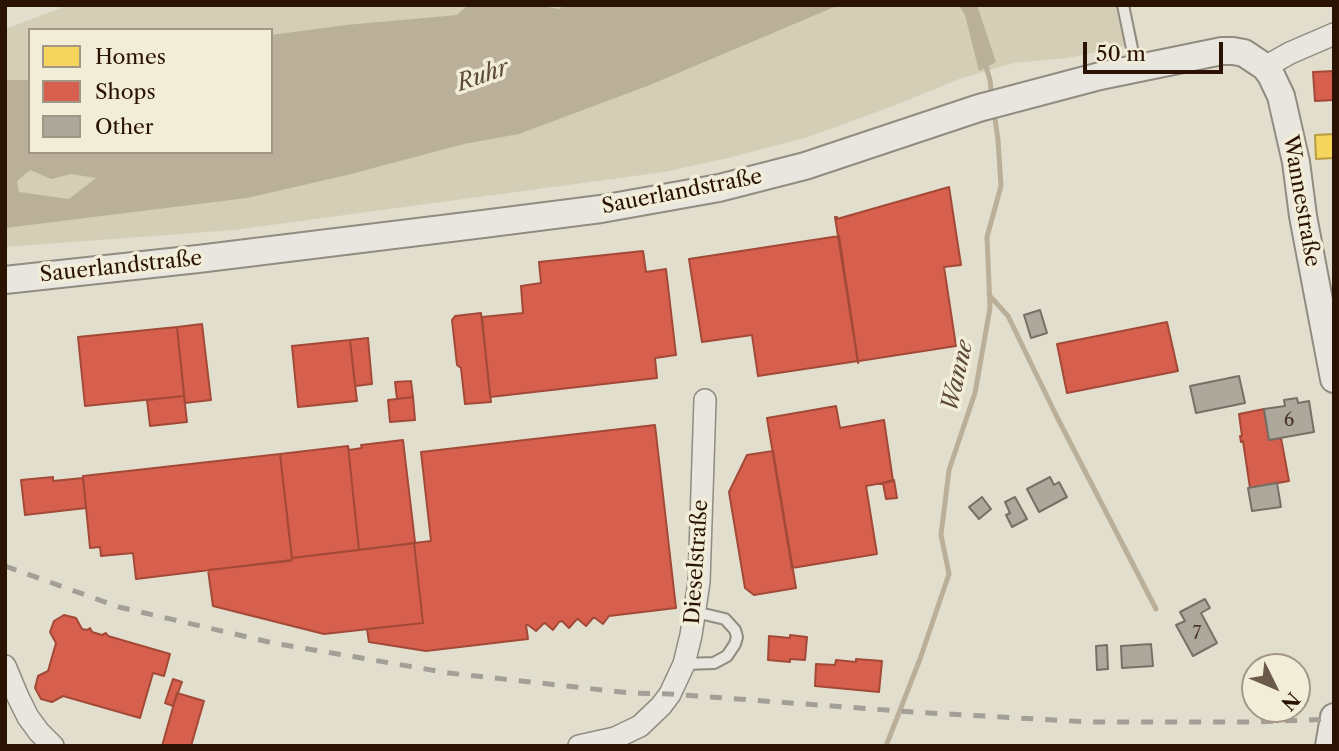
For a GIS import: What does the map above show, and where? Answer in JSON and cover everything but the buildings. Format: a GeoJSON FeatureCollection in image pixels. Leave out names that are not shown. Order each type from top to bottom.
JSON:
{"type":"FeatureCollection","features":[{"type":"Feature","properties":{"kind":"street"},"geometry":{"type":"LineString","coordinates":[[1265,68],[1290,53],[1334,34]]}},
{"type":"Feature","properties":{"kind":"street","name":"Sauerlandstraße"},"geometry":{"type":"LineString","coordinates":[[5,280],[601,209],[719,188],[805,166],[979,107],[1100,76],[1222,51],[1244,53],[1265,68]]}},
{"type":"Feature","properties":{"kind":"street","name":"Wannestraße"},"geometry":{"type":"LineString","coordinates":[[1265,68],[1276,85],[1286,113],[1334,379]]}},
{"type":"Feature","properties":{"kind":"street","name":"Dieselstraße"},"geometry":{"type":"LineString","coordinates":[[579,746],[615,738],[640,726],[662,706],[684,664],[699,582],[705,400]]}},
{"type":"Feature","properties":{"kind":"street"},"geometry":{"type":"LineString","coordinates":[[5,666],[14,700],[53,746]]}},
{"type":"Feature","properties":{"kind":"street"},"geometry":{"type":"LineString","coordinates":[[1329,746],[1334,717]]}},
{"type":"Feature","properties":{"kind":"lane"},"geometry":{"type":"LineString","coordinates":[[1123,5],[1136,69]]}},
{"type":"Feature","properties":{"kind":"lane"},"geometry":{"type":"LineString","coordinates":[[684,664],[714,663],[727,656],[737,637],[736,630],[725,619],[695,612]]}},
{"type":"Feature","properties":{"kind":"shaded area"},"geometry":{"type":"Polygon","coordinates":[[[69,5],[1130,5],[1139,43],[1068,58],[1014,63],[959,79],[808,137],[664,172],[234,230],[5,247],[5,29],[69,5]]]}},
{"type":"Feature","properties":{"kind":"water","name":"Ruhr"},"geometry":{"type":"Polygon","coordinates":[[[468,5],[537,5],[559,9],[564,5],[839,5],[650,85],[519,134],[464,144],[247,198],[5,228],[5,80],[28,80],[28,154],[273,154],[273,35],[457,15],[468,5]],[[30,170],[17,181],[19,192],[69,199],[96,178],[71,174],[51,179],[30,170]]]}},
{"type":"Feature","properties":{"kind":"water"},"geometry":{"type":"Polygon","coordinates":[[[959,5],[977,5],[996,62],[979,71],[965,15],[959,5]]]}},
{"type":"Feature","properties":{"kind":"waterway","name":"Wanne"},"geometry":{"type":"LineString","coordinates":[[985,63],[992,98]]}},
{"type":"Feature","properties":{"kind":"waterway","name":"Wanne"},"geometry":{"type":"LineString","coordinates":[[886,746],[949,574],[941,535],[949,470],[975,393],[990,308],[987,237],[1001,186],[994,112]]}},
{"type":"Feature","properties":{"kind":"waterway"},"geometry":{"type":"LineString","coordinates":[[989,295],[1008,316],[1156,609]]}},
{"type":"Feature","properties":{"kind":"railway"},"geometry":{"type":"LineString","coordinates":[[5,566],[119,607],[273,643],[449,673],[630,693],[1089,722],[1334,719]]}}]}
